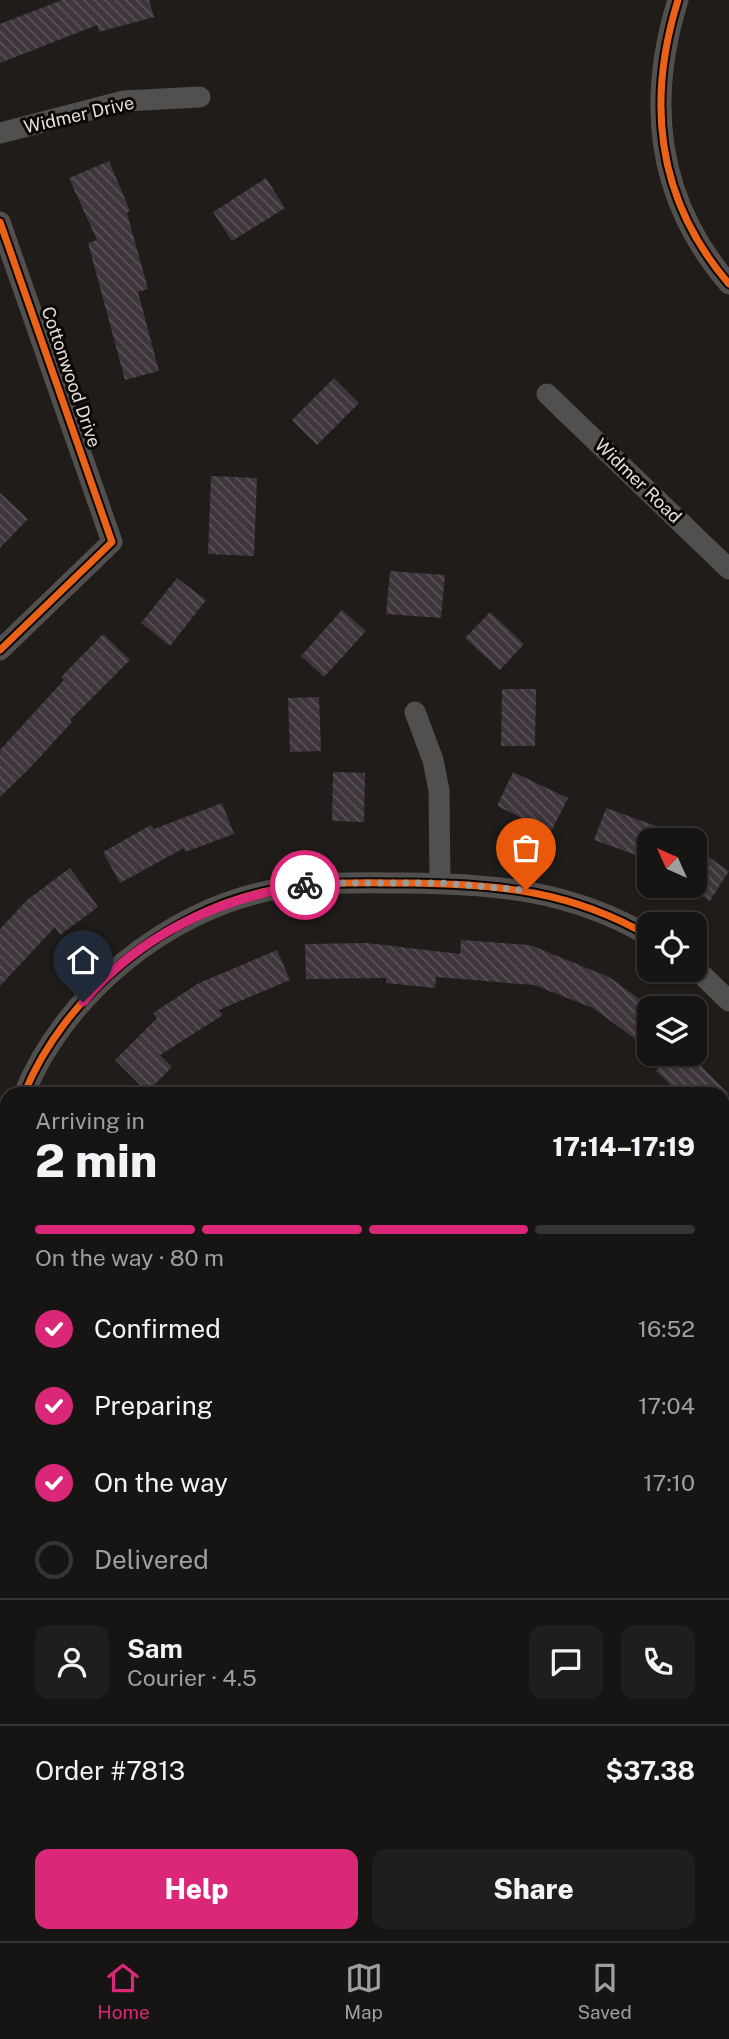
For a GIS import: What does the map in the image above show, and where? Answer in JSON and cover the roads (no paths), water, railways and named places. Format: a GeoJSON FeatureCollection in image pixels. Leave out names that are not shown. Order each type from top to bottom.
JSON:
{"type":"FeatureCollection","features":[{"type":"Feature","properties":{"kind":"street"},"geometry":{"type":"LineString","coordinates":[[678,0],[666,45],[660,85],[659,116],[665,152],[684,216],[716,269],[729,284]]}},
{"type":"Feature","properties":{"kind":"street","name":"Widmer Drive"},"geometry":{"type":"LineString","coordinates":[[0,133],[124,101],[200,97]]}},
{"type":"Feature","properties":{"kind":"street","name":"Cottonwood Drive"},"geometry":{"type":"LineString","coordinates":[[0,222],[112,542],[0,650]]}},
{"type":"Feature","properties":{"kind":"street","name":"Widmer Road"},"geometry":{"type":"LineString","coordinates":[[547,394],[729,569]]}},
{"type":"Feature","properties":{"kind":"street"},"geometry":{"type":"LineString","coordinates":[[415,712],[433,760],[439,790],[440,883]]}},
{"type":"Feature","properties":{"kind":"street"},"geometry":{"type":"LineString","coordinates":[[27,1087],[59,1031],[96,987],[139,950],[173,928],[219,907],[270,890],[338,883],[440,883],[526,890],[571,901],[619,919],[637,929]]}},
{"type":"Feature","properties":{"kind":"street"},"geometry":{"type":"LineString","coordinates":[[707,979],[729,1000]]}}]}
